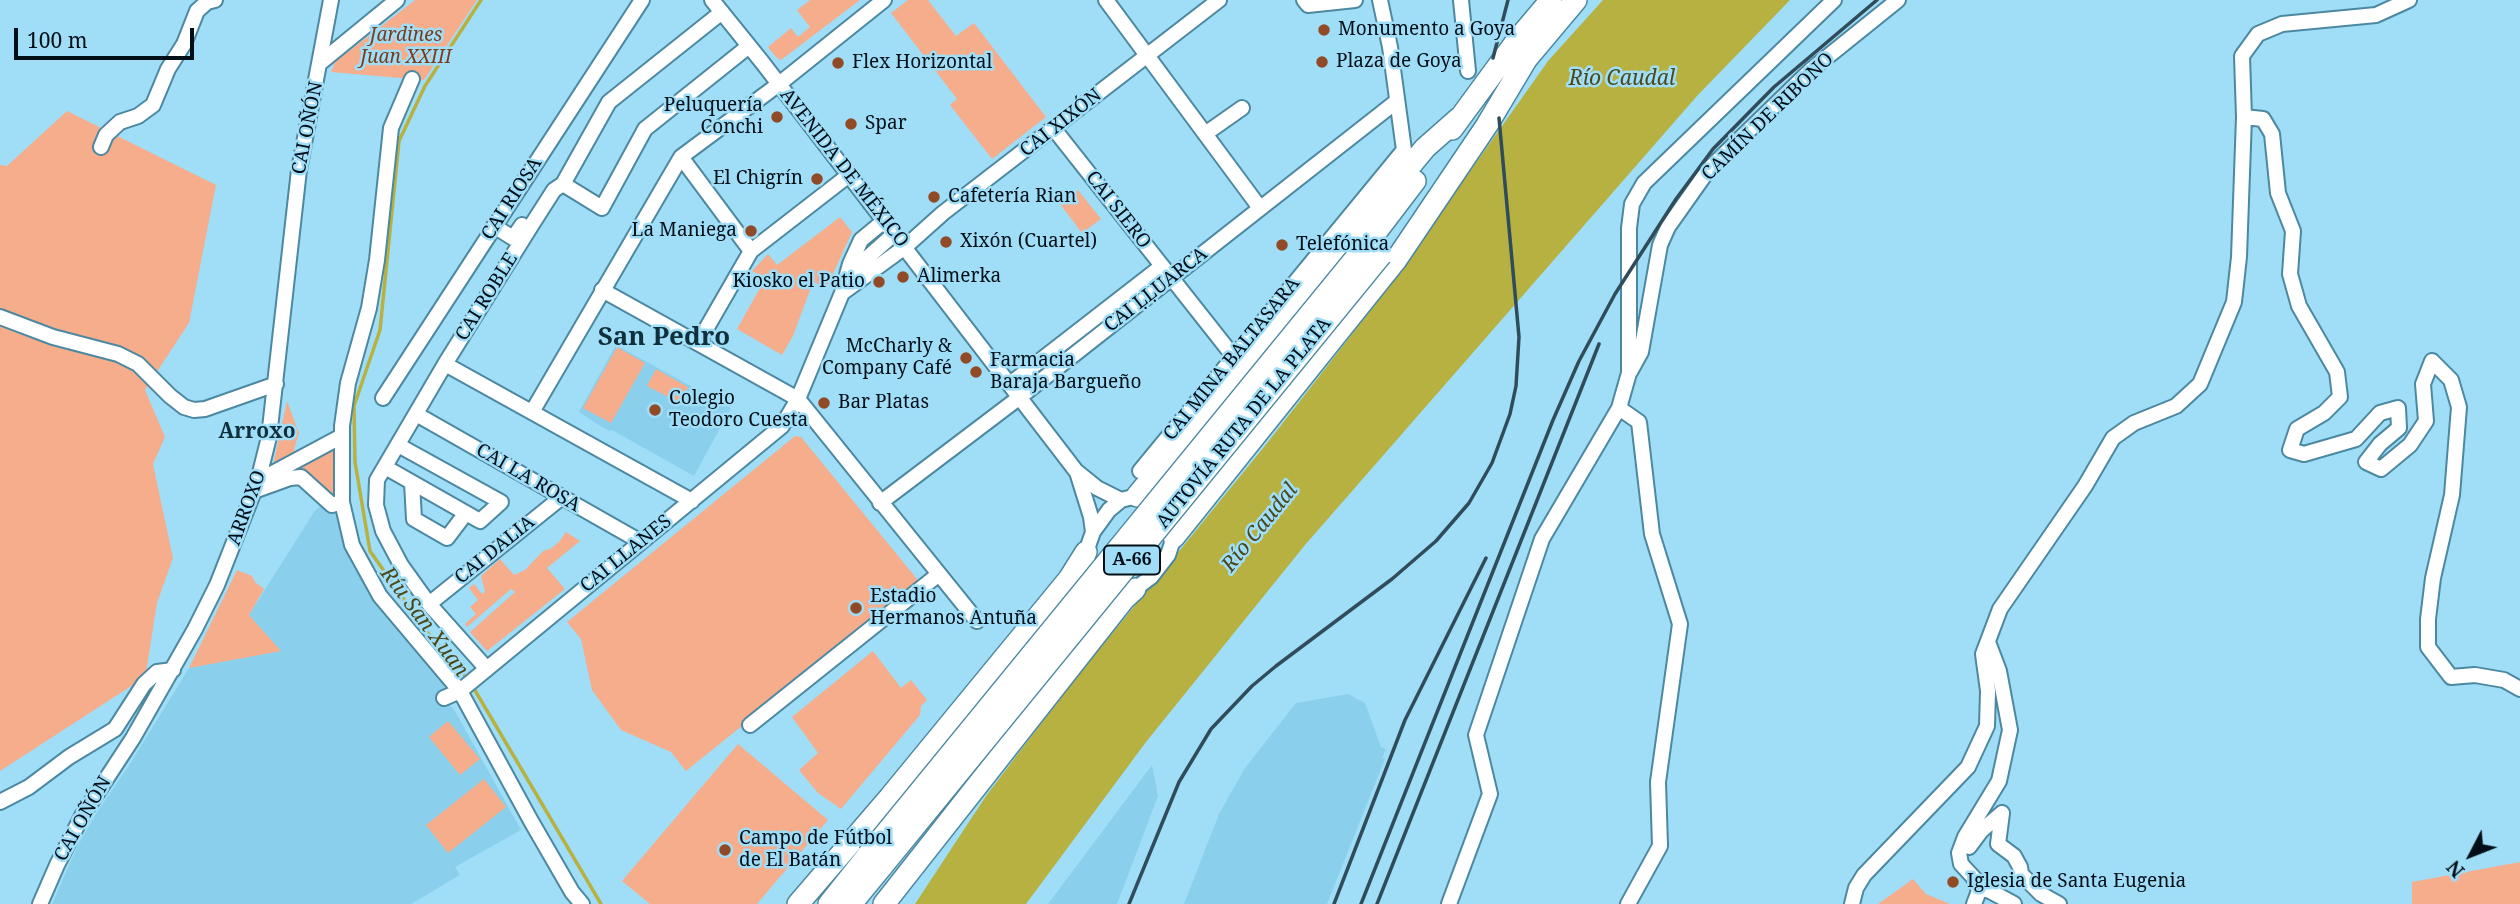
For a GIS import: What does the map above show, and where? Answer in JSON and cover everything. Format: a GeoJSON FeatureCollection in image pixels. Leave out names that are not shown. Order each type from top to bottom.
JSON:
{"type":"FeatureCollection","features":[{"type":"Feature","properties":{"kind":"highway","name":"AUTOVÍA RUTA DE LA PLATA"},"geometry":{"type":"LineString","coordinates":[[1372,252],[1415,181],[1459,118],[1551,0]]}},
{"type":"Feature","properties":{"kind":"highway","name":"AUTOVÍA RUTA DE LA PLATA"},"geometry":{"type":"LineString","coordinates":[[829,904],[876,860],[1372,252],[1530,53],[1576,0]]}},
{"type":"Feature","properties":{"kind":"highway"},"geometry":{"type":"LineString","coordinates":[[1174,537],[1396,260],[1487,125],[1530,53]]}},
{"type":"Feature","properties":{"kind":"highway"},"geometry":{"type":"LineString","coordinates":[[1129,498],[1425,148],[1459,118]]}},
{"type":"Feature","properties":{"kind":"highway"},"geometry":{"type":"LineString","coordinates":[[798,904],[890,797],[1069,579],[1089,542]]}},
{"type":"Feature","properties":{"kind":"highway","name":"A-66"},"geometry":{"type":"LineString","coordinates":[[884,904],[1124,599],[1135,589]]}},
{"type":"Feature","properties":{"kind":"highway","name":"AUTOVÍA RUTA DE LA PLATA"},"geometry":{"type":"LineString","coordinates":[[851,904],[876,860]]}},
{"type":"Feature","properties":{"kind":"highway"},"geometry":{"type":"LineString","coordinates":[[858,904],[876,860]]}},
{"type":"Feature","properties":{"kind":"street"},"geometry":{"type":"LineString","coordinates":[[101,147],[106,135],[120,122],[138,116],[153,105],[168,69],[184,44],[197,10],[207,2],[215,0]]}},
{"type":"Feature","properties":{"kind":"street","name":"CAI OÑÓN"},"geometry":{"type":"LineString","coordinates":[[289,256],[299,170],[331,0]]}},
{"type":"Feature","properties":{"kind":"street"},"geometry":{"type":"LineString","coordinates":[[320,62],[397,0]]}},
{"type":"Feature","properties":{"kind":"street","name":"CAI RIOSA"},"geometry":{"type":"LineString","coordinates":[[383,398],[642,0]]}},
{"type":"Feature","properties":{"kind":"street","name":"AVENIDA DE MÉXICO"},"geometry":{"type":"LineString","coordinates":[[712,0],[1076,471],[1097,488],[1129,498]]}},
{"type":"Feature","properties":{"kind":"street"},"geometry":{"type":"LineString","coordinates":[[532,412],[681,157],[779,84],[884,0]]}},
{"type":"Feature","properties":{"kind":"street"},"geometry":{"type":"LineString","coordinates":[[1105,0],[1260,208]]}},
{"type":"Feature","properties":{"kind":"street","name":"CAI XIXÓN"},"geometry":{"type":"LineString","coordinates":[[842,293],[905,247],[943,213],[1219,0]]}},
{"type":"Feature","properties":{"kind":"street"},"geometry":{"type":"LineString","coordinates":[[1304,0],[1308,5],[1356,0]]}},
{"type":"Feature","properties":{"kind":"street"},"geometry":{"type":"LineString","coordinates":[[1380,0],[1397,101]]}},
{"type":"Feature","properties":{"kind":"street"},"geometry":{"type":"LineString","coordinates":[[1461,0],[1468,71]]}},
{"type":"Feature","properties":{"kind":"street"},"geometry":{"type":"LineString","coordinates":[[1449,904],[1470,853],[1489,794],[1476,735],[1542,539],[1619,408],[1629,373],[1629,228],[1632,204],[1644,183],[1834,0]]}},
{"type":"Feature","properties":{"kind":"street","name":"CAMÍN DE RIBONO"},"geometry":{"type":"LineString","coordinates":[[1629,373],[1641,352],[1660,245],[1668,227],[1709,169],[1811,70],[1898,0]]}},
{"type":"Feature","properties":{"kind":"street"},"geometry":{"type":"LineString","coordinates":[[1853,904],[1856,888],[1864,875],[1968,767],[1987,726],[1988,691],[1983,654],[2000,609],[2085,486],[2113,438],[2134,423],[2176,406],[2200,384],[2234,302],[2239,257],[2244,117],[2242,55],[2258,34],[2282,24],[2376,16],[2409,0]]}},
{"type":"Feature","properties":{"kind":"street","name":"CAI ROBLE"},"geometry":{"type":"LineString","coordinates":[[487,669],[429,604],[401,565],[383,531],[376,505],[377,480],[531,226],[554,190],[563,184],[608,102],[722,12]]}},
{"type":"Feature","properties":{"kind":"street"},"geometry":{"type":"LineString","coordinates":[[563,184],[603,208],[645,129],[749,46]]}},
{"type":"Feature","properties":{"kind":"street"},"geometry":{"type":"LineString","coordinates":[[412,79],[391,128],[377,260],[369,308],[348,383],[342,436],[342,502],[352,545],[380,596],[460,691],[531,821],[572,892],[582,904]]}},
{"type":"Feature","properties":{"kind":"street","name":"CAI MINA BALTASARA"},"geometry":{"type":"LineString","coordinates":[[1140,471],[1404,150],[1397,101]]}},
{"type":"Feature","properties":{"kind":"street","name":"CAI ḶḶUARCA"},"geometry":{"type":"LineString","coordinates":[[880,503],[1020,397],[1397,101]]}},
{"type":"Feature","properties":{"kind":"street"},"geometry":{"type":"LineString","coordinates":[[1205,134],[1242,108]]}},
{"type":"Feature","properties":{"kind":"street"},"geometry":{"type":"LineString","coordinates":[[2244,117],[2263,119],[2272,134],[2278,193],[2293,231],[2290,274],[2299,306],[2337,372],[2340,397],[2324,413],[2297,429],[2290,450],[2304,454],[2356,439],[2380,413],[2398,408],[2399,428],[2380,444],[2366,462],[2381,469],[2410,445],[2426,421],[2423,384],[2432,362],[2451,380],[2459,407],[2452,495],[2433,578],[2428,647],[2451,677],[2474,675],[2504,680],[2520,689]]}},
{"type":"Feature","properties":{"kind":"street","name":"CAI SIERO"},"geometry":{"type":"LineString","coordinates":[[1054,129],[1234,357]]}},
{"type":"Feature","properties":{"kind":"street"},"geometry":{"type":"LineString","coordinates":[[681,157],[751,251]]}},
{"type":"Feature","properties":{"kind":"street"},"geometry":{"type":"LineString","coordinates":[[698,342],[751,251],[849,176]]}},
{"type":"Feature","properties":{"kind":"street"},"geometry":{"type":"LineString","coordinates":[[494,226],[513,239],[535,206],[538,208],[527,224],[531,226]]}},
{"type":"Feature","properties":{"kind":"street"},"geometry":{"type":"LineString","coordinates":[[842,293],[850,264],[861,240],[884,221]]}},
{"type":"Feature","properties":{"kind":"street"},"geometry":{"type":"LineString","coordinates":[[842,293],[858,266],[894,234]]}},
{"type":"Feature","properties":{"kind":"street","name":"ARROXO"},"geometry":{"type":"LineString","coordinates":[[133,738],[173,670],[217,585],[256,486],[269,437],[289,256]]}},
{"type":"Feature","properties":{"kind":"street"},"geometry":{"type":"LineString","coordinates":[[1010,384],[1162,266]]}},
{"type":"Feature","properties":{"kind":"street"},"geometry":{"type":"LineString","coordinates":[[603,290],[798,399],[977,621]]}},
{"type":"Feature","properties":{"kind":"street","name":"CAI LLANES"},"geometry":{"type":"LineString","coordinates":[[444,698],[460,691],[782,426],[798,399],[842,293]]}},
{"type":"Feature","properties":{"kind":"street"},"geometry":{"type":"LineString","coordinates":[[0,317],[53,337],[118,354],[138,364],[170,396],[184,407],[194,410],[205,409],[276,384]]}},
{"type":"Feature","properties":{"kind":"street"},"geometry":{"type":"LineString","coordinates":[[445,364],[692,501]]}},
{"type":"Feature","properties":{"kind":"street"},"geometry":{"type":"LineString","coordinates":[[1619,408],[1639,422],[1652,534],[1679,624],[1673,686],[1658,782],[1660,846],[1628,904]]}},
{"type":"Feature","properties":{"kind":"street","name":"CAI LA ROSA"},"geometry":{"type":"LineString","coordinates":[[416,414],[641,542]]}},
{"type":"Feature","properties":{"kind":"street"},"geometry":{"type":"LineString","coordinates":[[256,486],[342,436]]}},
{"type":"Feature","properties":{"kind":"street"},"geometry":{"type":"LineString","coordinates":[[384,467],[480,522],[500,502],[399,443]]}},
{"type":"Feature","properties":{"kind":"street","name":"AVENIDA DE MÉXICO"},"geometry":{"type":"LineString","coordinates":[[1076,471],[1091,517],[1089,542]]}},
{"type":"Feature","properties":{"kind":"street"},"geometry":{"type":"LineString","coordinates":[[256,486],[301,477],[332,505],[342,502]]}},
{"type":"Feature","properties":{"kind":"street"},"geometry":{"type":"LineString","coordinates":[[412,483],[414,519],[425,526],[447,538],[466,513]]}},
{"type":"Feature","properties":{"kind":"street","name":"CAI DALIA"},"geometry":{"type":"LineString","coordinates":[[429,604],[562,497]]}},
{"type":"Feature","properties":{"kind":"street"},"geometry":{"type":"LineString","coordinates":[[1129,498],[1154,498],[1172,517],[1174,537],[1168,555],[1161,565],[1135,589],[1115,591],[1100,583],[1090,572],[1089,542],[1109,510],[1129,498]]}},
{"type":"Feature","properties":{"kind":"street"},"geometry":{"type":"LineString","coordinates":[[750,725],[939,574]]}},
{"type":"Feature","properties":{"kind":"street"},"geometry":{"type":"LineString","coordinates":[[1974,904],[1979,891],[1959,853],[1965,837],[1999,782],[2010,730],[2000,671],[1988,642]]}},
{"type":"Feature","properties":{"kind":"street"},"geometry":{"type":"LineString","coordinates":[[0,802],[29,788],[69,757],[115,729],[144,684],[158,673],[173,670]]}},
{"type":"Feature","properties":{"kind":"street","name":"CAI OÑÓN"},"geometry":{"type":"LineString","coordinates":[[40,904],[82,816],[133,738]]}},
{"type":"Feature","properties":{"kind":"street"},"geometry":{"type":"LineString","coordinates":[[1960,859],[1981,831],[2002,813],[1998,844],[2014,856],[2021,874],[2041,894],[2059,904]]}},
{"type":"Feature","properties":{"kind":"street"},"geometry":{"type":"LineString","coordinates":[[1978,888],[1990,891],[2014,904]]}},
{"type":"Feature","properties":{"kind":"shaded area","name":"Colegio Teodoro Cuesta"},"geometry":{"type":"Polygon","coordinates":[[[616,345],[731,408],[694,476],[579,412],[616,345]]]}},
{"type":"Feature","properties":{"kind":"shaded area"},"geometry":{"type":"Polygon","coordinates":[[[324,502],[339,512],[341,531],[348,552],[375,600],[446,686],[439,692],[455,711],[521,830],[455,867],[460,875],[411,904],[52,904],[77,847],[97,812],[189,668],[280,651],[249,615],[314,512],[324,502]]]}},
{"type":"Feature","properties":{"kind":"shaded area"},"geometry":{"type":"Polygon","coordinates":[[[1348,694],[1365,703],[1381,747],[1386,749],[1382,758],[1385,759],[1327,904],[1184,904],[1219,814],[1245,768],[1296,703],[1348,694]]]}},
{"type":"Feature","properties":{"kind":"shaded area"},"geometry":{"type":"Polygon","coordinates":[[[1152,765],[1158,796],[1117,904],[1048,904],[1152,765]]]}},
{"type":"Feature","properties":{"kind":"green space","name":"Jardines Juan XXIII"},"geometry":{"type":"Polygon","coordinates":[[[415,0],[477,0],[424,80],[331,72],[335,62],[415,0]]]}},
{"type":"Feature","properties":{"kind":"green space"},"geometry":{"type":"Polygon","coordinates":[[[810,0],[860,0],[781,60],[768,47],[791,28],[798,37],[810,27],[797,10],[810,0]]]}},
{"type":"Feature","properties":{"kind":"green space"},"geometry":{"type":"Polygon","coordinates":[[[908,0],[928,0],[956,36],[974,23],[1046,117],[992,159],[950,105],[957,99],[891,13],[908,0]]]}},
{"type":"Feature","properties":{"kind":"green space"},"geometry":{"type":"Polygon","coordinates":[[[67,111],[216,185],[189,323],[145,390],[165,437],[153,464],[173,558],[157,603],[146,673],[136,683],[0,771],[0,165],[7,166],[67,111]]]}},
{"type":"Feature","properties":{"kind":"green space"},"geometry":{"type":"Polygon","coordinates":[[[1078,190],[1101,219],[1082,233],[1060,204],[1078,190]]]}},
{"type":"Feature","properties":{"kind":"green space"},"geometry":{"type":"Polygon","coordinates":[[[840,217],[852,232],[827,287],[813,282],[793,336],[782,355],[737,329],[765,279],[752,271],[768,254],[777,265],[840,217]]]}},
{"type":"Feature","properties":{"kind":"green space"},"geometry":{"type":"Polygon","coordinates":[[[617,347],[645,363],[611,423],[583,408],[617,347]]]}},
{"type":"Feature","properties":{"kind":"green space"},"geometry":{"type":"Polygon","coordinates":[[[656,369],[688,387],[680,403],[647,386],[656,369]]]}},
{"type":"Feature","properties":{"kind":"green space"},"geometry":{"type":"Polygon","coordinates":[[[287,401],[299,433],[294,449],[295,457],[272,470],[287,401]]]}},
{"type":"Feature","properties":{"kind":"green space","name":"Estadio Hermanos Antuña"},"geometry":{"type":"Polygon","coordinates":[[[795,436],[801,437],[917,579],[917,585],[686,771],[671,752],[621,730],[592,690],[581,639],[567,622],[795,436]]]}},
{"type":"Feature","properties":{"kind":"green space"},"geometry":{"type":"Polygon","coordinates":[[[336,445],[338,500],[292,469],[336,445]]]}},
{"type":"Feature","properties":{"kind":"green space"},"geometry":{"type":"Polygon","coordinates":[[[566,532],[580,541],[547,568],[565,589],[487,651],[470,632],[515,592],[511,589],[467,627],[465,624],[476,614],[470,607],[478,600],[469,588],[474,584],[482,594],[485,592],[481,576],[500,559],[514,575],[525,570],[543,551],[559,542],[566,532]]]}},
{"type":"Feature","properties":{"kind":"green space"},"geometry":{"type":"Polygon","coordinates":[[[237,570],[252,576],[264,589],[249,615],[281,651],[189,668],[237,570]]]}},
{"type":"Feature","properties":{"kind":"green space"},"geometry":{"type":"Polygon","coordinates":[[[873,651],[901,688],[911,680],[927,700],[921,706],[920,715],[841,809],[818,793],[799,770],[818,753],[792,717],[873,651]]]}},
{"type":"Feature","properties":{"kind":"green space"},"geometry":{"type":"Polygon","coordinates":[[[448,721],[480,759],[460,775],[429,737],[448,721]]]}},
{"type":"Feature","properties":{"kind":"green space","name":"Campo de Fútbol de El Batán"},"geometry":{"type":"Polygon","coordinates":[[[738,744],[828,820],[757,904],[650,904],[622,881],[738,744]]]}},
{"type":"Feature","properties":{"kind":"green space"},"geometry":{"type":"Polygon","coordinates":[[[484,779],[506,807],[448,853],[426,825],[484,779]]]}},
{"type":"Feature","properties":{"kind":"green space"},"geometry":{"type":"Polygon","coordinates":[[[2520,862],[2520,904],[2412,904],[2412,882],[2520,862]]]}},
{"type":"Feature","properties":{"kind":"green space"},"geometry":{"type":"Polygon","coordinates":[[[1913,879],[1926,894],[1950,904],[1878,904],[1913,879]]]}},
{"type":"Feature","properties":{"kind":"water","name":"Río Caudal"},"geometry":{"type":"Polygon","coordinates":[[[1603,0],[1790,0],[1697,96],[1305,545],[1146,742],[1026,904],[915,904],[986,796],[1075,679],[1268,442],[1381,297],[1548,61],[1603,0]]]}},
{"type":"Feature","properties":{"kind":"waterway","name":"Ríu San Xuan"},"geometry":{"type":"LineString","coordinates":[[469,680],[426,631],[370,551],[355,462],[354,406],[380,330],[399,141],[425,86],[481,0]]}},
{"type":"Feature","properties":{"kind":"waterway","name":"Ríu San Xuan"},"geometry":{"type":"LineString","coordinates":[[473,687],[601,904]]}},
{"type":"Feature","properties":{"kind":"railway"},"geometry":{"type":"LineString","coordinates":[[1493,58],[1508,0]]}},
{"type":"Feature","properties":{"kind":"railway"},"geometry":{"type":"LineString","coordinates":[[1361,904],[1553,420],[1579,361],[1615,294],[1676,199],[1713,149],[1774,87],[1877,0]]}},
{"type":"Feature","properties":{"kind":"railway"},"geometry":{"type":"LineString","coordinates":[[1129,904],[1179,782],[1211,729],[1252,686],[1392,579],[1436,541],[1469,503],[1492,463],[1510,414],[1516,386],[1519,337],[1499,118]]}},
{"type":"Feature","properties":{"kind":"railway"},"geometry":{"type":"LineString","coordinates":[[1377,904],[1599,344]]}},
{"type":"Feature","properties":{"kind":"railway"},"geometry":{"type":"LineString","coordinates":[[1334,904],[1405,720],[1486,558]]}},
{"type":"Feature","properties":{"kind":"place","name":"Monumento a Goya"},"geometry":{"type":"Point","coordinates":[1324,30]}},
{"type":"Feature","properties":{"kind":"place","name":"Plaza de Goya"},"geometry":{"type":"Point","coordinates":[1322,62]}},
{"type":"Feature","properties":{"kind":"place","name":"Flex Horizontal"},"geometry":{"type":"Point","coordinates":[838,63]}},
{"type":"Feature","properties":{"kind":"place","name":"Peluquería Conchi"},"geometry":{"type":"Point","coordinates":[777,117]}},
{"type":"Feature","properties":{"kind":"place","name":"Spar"},"geometry":{"type":"Point","coordinates":[851,124]}},
{"type":"Feature","properties":{"kind":"place","name":"El Chigrín"},"geometry":{"type":"Point","coordinates":[817,179]}},
{"type":"Feature","properties":{"kind":"place","name":"Cafetería Rian"},"geometry":{"type":"Point","coordinates":[934,197]}},
{"type":"Feature","properties":{"kind":"place","name":"La Maniega"},"geometry":{"type":"Point","coordinates":[751,231]}},
{"type":"Feature","properties":{"kind":"place","name":"Xixón (Cuartel)"},"geometry":{"type":"Point","coordinates":[946,242]}},
{"type":"Feature","properties":{"kind":"place","name":"Telefónica"},"geometry":{"type":"Point","coordinates":[1282,245]}},
{"type":"Feature","properties":{"kind":"place","name":"Alimerka"},"geometry":{"type":"Point","coordinates":[903,277]}},
{"type":"Feature","properties":{"kind":"place","name":"Kiosko el Patio"},"geometry":{"type":"Point","coordinates":[879,282]}},
{"type":"Feature","properties":{"kind":"place","name":"McCharly & Company Café"},"geometry":{"type":"Point","coordinates":[966,358]}},
{"type":"Feature","properties":{"kind":"place","name":"Farmacia Baraja Bargueño"},"geometry":{"type":"Point","coordinates":[976,372]}},
{"type":"Feature","properties":{"kind":"place","name":"Bar Platas"},"geometry":{"type":"Point","coordinates":[824,403]}},
{"type":"Feature","properties":{"kind":"place","name":"Colegio Teodoro Cuesta"},"geometry":{"type":"Point","coordinates":[655,410]}},
{"type":"Feature","properties":{"kind":"place","name":"Estadio Hermanos Antuña"},"geometry":{"type":"Point","coordinates":[856,608]}},
{"type":"Feature","properties":{"kind":"place","name":"Campo de Fútbol de El Batán"},"geometry":{"type":"Point","coordinates":[725,850]}},
{"type":"Feature","properties":{"kind":"place","name":"Iglesia de Santa Eugenia"},"geometry":{"type":"Point","coordinates":[1953,882]}},
{"type":"Feature","properties":{"kind":"district","name":"San Pedro"},"geometry":{"type":"Point","coordinates":[664,338]}},
{"type":"Feature","properties":{"kind":"district","name":"Arroxo"},"geometry":{"type":"Point","coordinates":[257,432]}}]}
